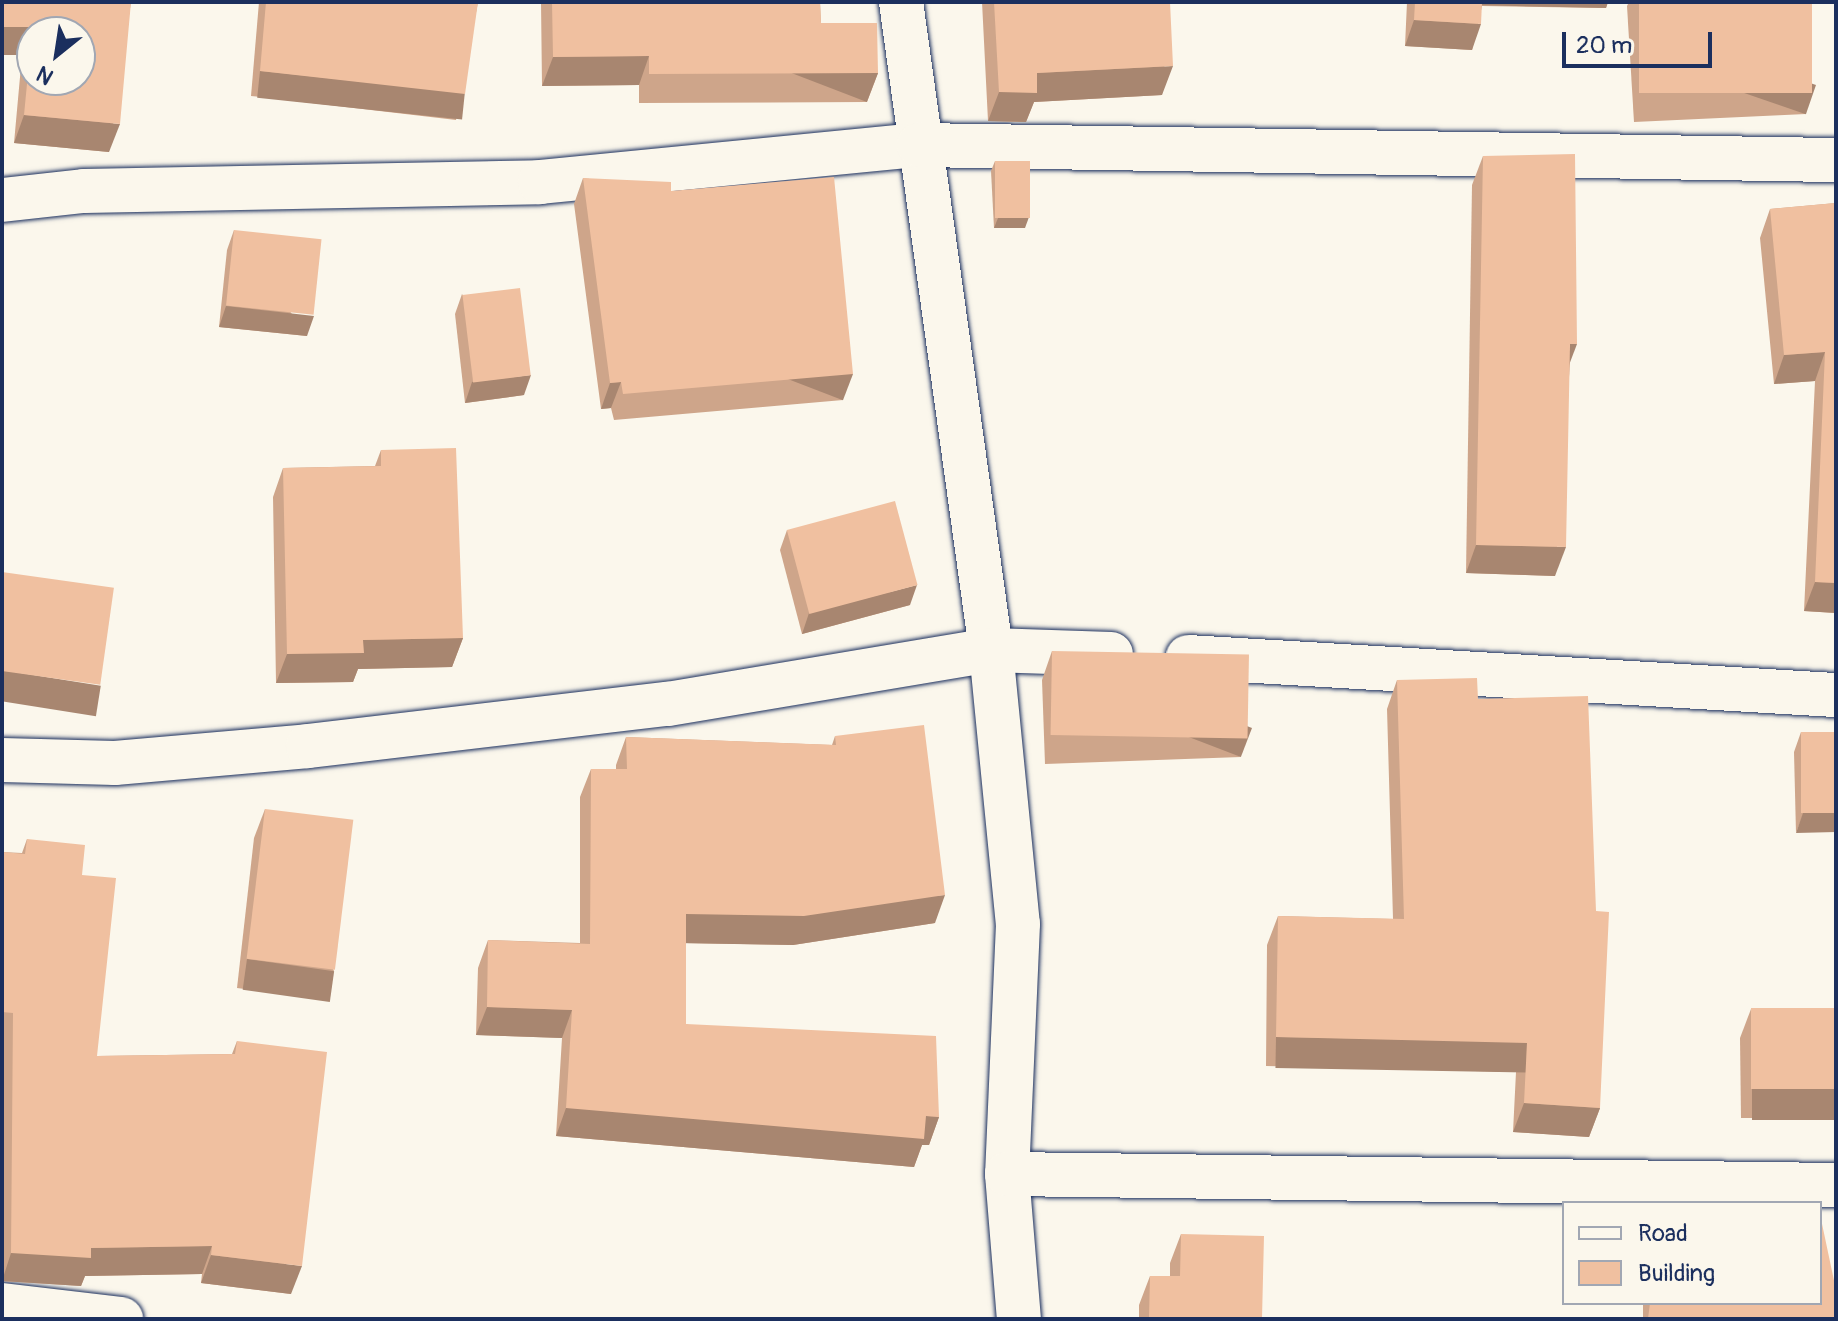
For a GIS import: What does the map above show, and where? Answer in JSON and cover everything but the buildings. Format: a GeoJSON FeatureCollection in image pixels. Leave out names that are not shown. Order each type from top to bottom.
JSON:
{"type":"FeatureCollection","features":[{"type":"Feature","properties":{"kind":"street"},"geometry":{"type":"LineString","coordinates":[[901,2],[991,650],[1018,924],[1007,1174],[1019,1319]]}},
{"type":"Feature","properties":{"kind":"street"},"geometry":{"type":"LineString","coordinates":[[2,200],[84,191],[540,182],[919,145],[1836,160]]}},
{"type":"Feature","properties":{"kind":"street"},"geometry":{"type":"LineString","coordinates":[[2,760],[115,763],[308,746],[668,704],[991,650],[1373,663],[1836,695]]}},
{"type":"Feature","properties":{"kind":"street"},"geometry":{"type":"LineString","coordinates":[[1007,1174],[1836,1185]]}},
{"type":"Feature","properties":{"kind":"street"},"geometry":{"type":"LineString","coordinates":[[2,1305],[121,1319]]}}]}
